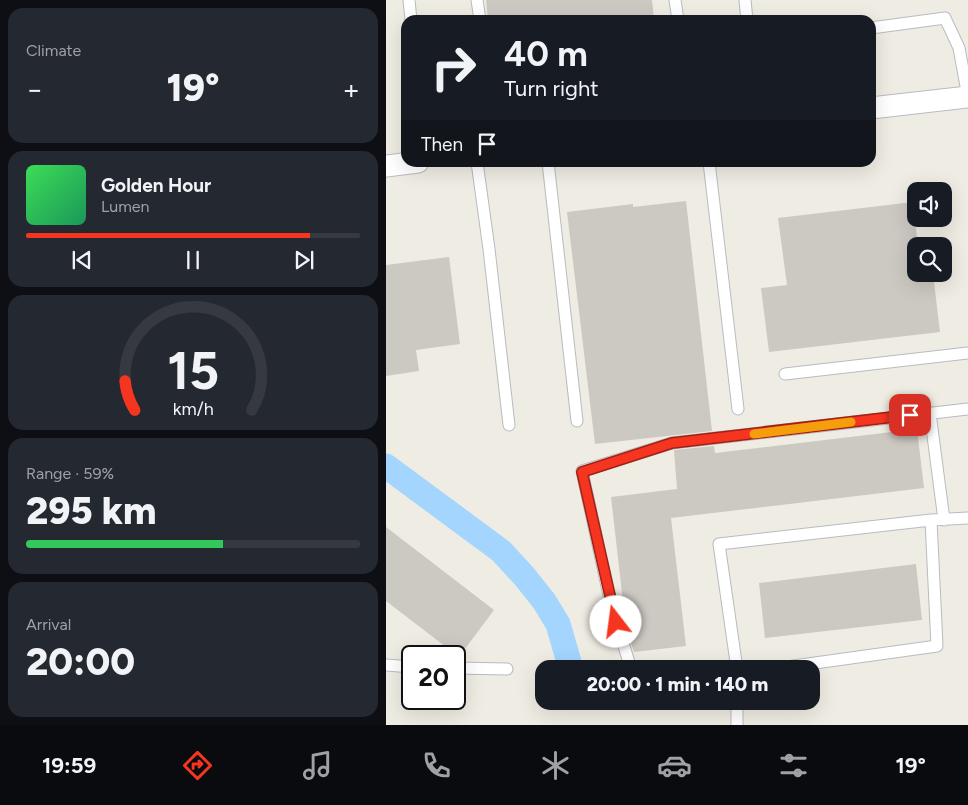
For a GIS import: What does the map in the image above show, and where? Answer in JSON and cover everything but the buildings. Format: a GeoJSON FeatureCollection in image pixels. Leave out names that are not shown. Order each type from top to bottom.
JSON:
{"type":"FeatureCollection","features":[{"type":"Feature","properties":{"kind":"street"},"geometry":{"type":"LineString","coordinates":[[876,107],[968,97]]}},
{"type":"Feature","properties":{"kind":"street"},"geometry":{"type":"LineString","coordinates":[[386,166],[401,164]]}},
{"type":"Feature","properties":{"kind":"lane"},"geometry":{"type":"LineString","coordinates":[[409,0],[410,15]]}},
{"type":"Feature","properties":{"kind":"lane"},"geometry":{"type":"LineString","coordinates":[[477,0],[479,15]]}},
{"type":"Feature","properties":{"kind":"lane"},"geometry":{"type":"LineString","coordinates":[[676,0],[678,15]]}},
{"type":"Feature","properties":{"kind":"lane"},"geometry":{"type":"LineString","coordinates":[[745,0],[747,15]]}},
{"type":"Feature","properties":{"kind":"lane"},"geometry":{"type":"LineString","coordinates":[[876,27],[945,18],[958,48],[968,97]]}},
{"type":"Feature","properties":{"kind":"lane"},"geometry":{"type":"LineString","coordinates":[[478,167],[509,425]]}},
{"type":"Feature","properties":{"kind":"lane"},"geometry":{"type":"LineString","coordinates":[[549,167],[576,421]]}},
{"type":"Feature","properties":{"kind":"lane"},"geometry":{"type":"LineString","coordinates":[[710,167],[738,409]]}},
{"type":"Feature","properties":{"kind":"lane"},"geometry":{"type":"LineString","coordinates":[[785,374],[968,353]]}},
{"type":"Feature","properties":{"kind":"lane"},"geometry":{"type":"LineString","coordinates":[[627,660],[610,600],[582,472],[672,443],[968,409]]}},
{"type":"Feature","properties":{"kind":"lane"},"geometry":{"type":"LineString","coordinates":[[930,413],[944,520]]}},
{"type":"Feature","properties":{"kind":"lane"},"geometry":{"type":"LineString","coordinates":[[736,660],[719,544],[931,520],[968,518]]}},
{"type":"Feature","properties":{"kind":"lane"},"geometry":{"type":"LineString","coordinates":[[820,662],[937,646],[931,520]]}},
{"type":"Feature","properties":{"kind":"lane"},"geometry":{"type":"LineString","coordinates":[[386,665],[401,666]]}},
{"type":"Feature","properties":{"kind":"lane"},"geometry":{"type":"LineString","coordinates":[[466,668],[507,669]]}},
{"type":"Feature","properties":{"kind":"lane"},"geometry":{"type":"LineString","coordinates":[[737,710],[737,725]]}},
{"type":"Feature","properties":{"kind":"waterway"},"geometry":{"type":"LineString","coordinates":[[386,466],[501,551],[544,601],[558,624],[568,660]]}},
{"type":"Feature","properties":{"kind":"slow traffic"},"geometry":{"type":"LineString","coordinates":[[754,434],[851,422]]}},
{"type":"Feature","properties":{"kind":"route"},"geometry":{"type":"LineString","coordinates":[[616,622],[582,472],[672,443],[910,415]]}}]}
